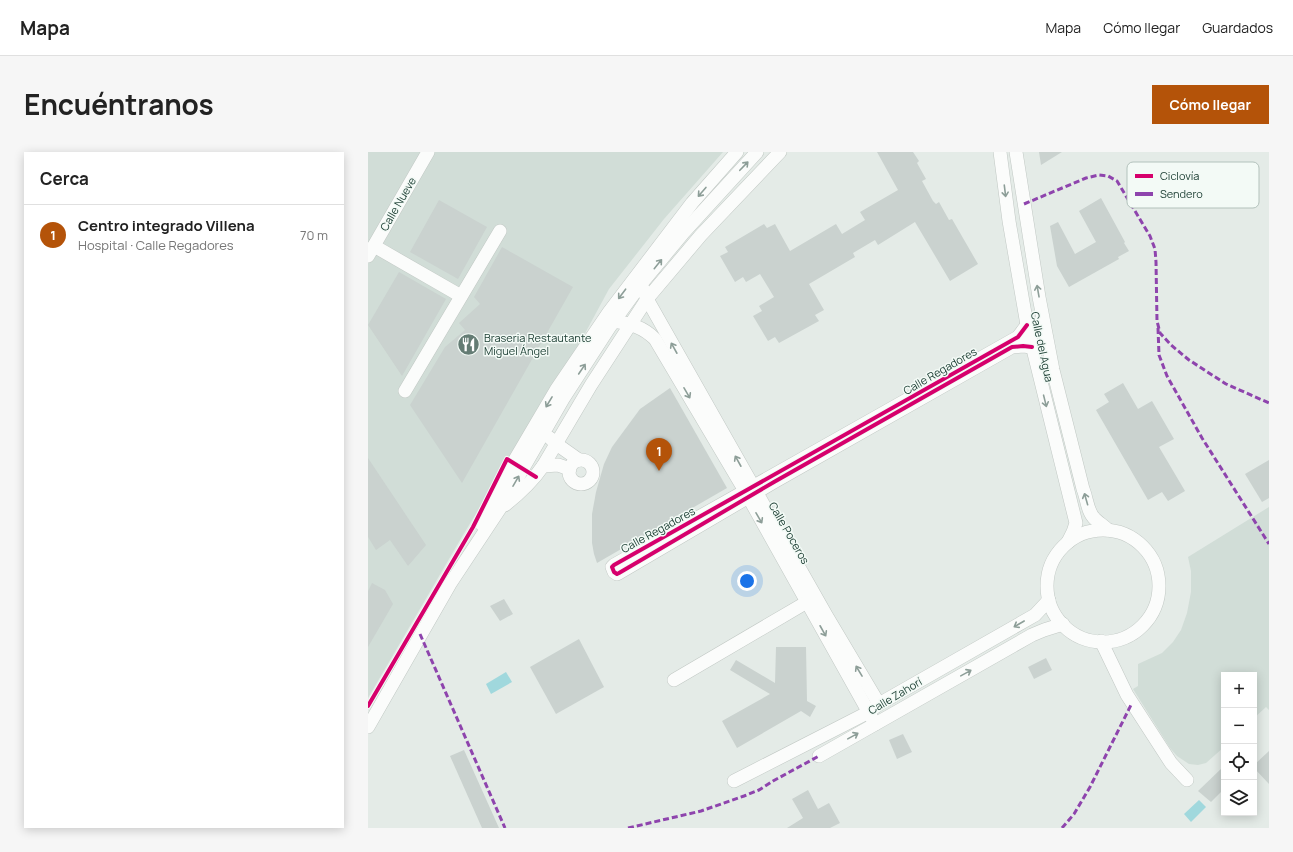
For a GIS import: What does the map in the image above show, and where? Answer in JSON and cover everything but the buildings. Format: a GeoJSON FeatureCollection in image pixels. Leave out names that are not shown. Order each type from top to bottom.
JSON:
{"type":"FeatureCollection","features":[{"type":"Feature","properties":{"kind":"street","name":"Calle Nueve"},"geometry":{"type":"LineString","coordinates":[[371,251],[428,152]]}},
{"type":"Feature","properties":{"kind":"street"},"geometry":{"type":"LineString","coordinates":[[368,727],[450,584],[513,463],[540,416],[573,364],[625,289],[692,203],[737,152]]}},
{"type":"Feature","properties":{"kind":"street"},"geometry":{"type":"LineString","coordinates":[[450,584],[499,510],[544,430],[614,321],[641,284],[684,232],[757,152]]}},
{"type":"Feature","properties":{"kind":"street"},"geometry":{"type":"LineString","coordinates":[[499,510],[522,492],[536,477],[591,385],[647,299],[700,235],[780,152]]}},
{"type":"Feature","properties":{"kind":"street","name":"Calle del Agua"},"geometry":{"type":"LineString","coordinates":[[1000,152],[1009,221],[1027,325],[1076,523],[1068,542]]}},
{"type":"Feature","properties":{"kind":"street","name":"Calle del Agua"},"geometry":{"type":"LineString","coordinates":[[1016,152],[1032,254],[1054,370],[1089,509],[1094,519],[1108,530]]}},
{"type":"Feature","properties":{"kind":"street"},"geometry":{"type":"LineString","coordinates":[[405,391],[500,231]]}},
{"type":"Feature","properties":{"kind":"street"},"geometry":{"type":"LineString","coordinates":[[371,251],[462,296]]}},
{"type":"Feature","properties":{"kind":"street","name":"Calle Poceros"},"geometry":{"type":"LineString","coordinates":[[641,284],[647,299],[751,492],[874,714]]}},
{"type":"Feature","properties":{"kind":"street","name":"Calle Poceros"},"geometry":{"type":"LineString","coordinates":[[614,321],[630,324],[647,331],[655,339],[751,492],[807,602],[874,714]]}},
{"type":"Feature","properties":{"kind":"street","name":"Calle Regadores"},"geometry":{"type":"LineString","coordinates":[[1027,325],[1018,337],[751,492],[619,574],[614,572],[612,567],[614,565],[751,492],[1012,347],[1032,347]]}},
{"type":"Feature","properties":{"kind":"street"},"geometry":{"type":"LineString","coordinates":[[540,416],[544,430],[575,465],[543,466]]}},
{"type":"Feature","properties":{"kind":"street"},"geometry":{"type":"LineString","coordinates":[[1094,530],[1108,530],[1125,534],[1139,543],[1150,556],[1157,572],[1159,589],[1155,606],[1146,621],[1133,633],[1118,640],[1101,641],[1087,639],[1073,633],[1062,624],[1054,613],[1049,600],[1047,584],[1050,568],[1057,554],[1068,542],[1080,534],[1094,530]]}},
{"type":"Feature","properties":{"kind":"street","name":"Calle Zahorí"},"geometry":{"type":"LineString","coordinates":[[819,756],[874,714],[1035,615],[1049,600]]}},
{"type":"Feature","properties":{"kind":"street"},"geometry":{"type":"LineString","coordinates":[[674,680],[807,602]]}},
{"type":"Feature","properties":{"kind":"street","name":"Calle Zahorí"},"geometry":{"type":"LineString","coordinates":[[734,781],[874,714],[1032,635],[1062,624]]}},
{"type":"Feature","properties":{"kind":"street"},"geometry":{"type":"LineString","coordinates":[[1101,641],[1127,695],[1171,763],[1187,780]]}},
{"type":"Feature","properties":{"kind":"shaded area"},"geometry":{"type":"Polygon","coordinates":[[[368,152],[723,152],[664,219],[609,289],[576,350],[463,535],[368,698],[368,152]]]}},
{"type":"Feature","properties":{"kind":"shaded area"},"geometry":{"type":"Polygon","coordinates":[[[1269,507],[1269,710],[1266,707],[1257,715],[1257,672],[1221,672],[1221,750],[1206,763],[1198,765],[1189,764],[1177,756],[1170,748],[1133,689],[1138,686],[1138,664],[1162,653],[1173,642],[1181,630],[1187,613],[1191,592],[1191,571],[1188,557],[1269,507]]]}},
{"type":"Feature","properties":{"kind":"water"},"geometry":{"type":"Polygon","coordinates":[[[506,672],[512,682],[491,694],[486,684],[506,672]]]}},
{"type":"Feature","properties":{"kind":"water"},"geometry":{"type":"Polygon","coordinates":[[[1199,800],[1206,807],[1191,822],[1184,814],[1199,800]]]}},
{"type":"Feature","properties":{"kind":"marked path"},"geometry":{"type":"LineString","coordinates":[[1024,204],[1086,178],[1099,175],[1108,176],[1117,181],[1127,198]]}},
{"type":"Feature","properties":{"kind":"marked path"},"geometry":{"type":"LineString","coordinates":[[1133,208],[1150,236],[1155,249],[1157,321],[1160,333],[1171,345],[1189,360],[1226,384],[1269,403]]}},
{"type":"Feature","properties":{"kind":"marked path"},"geometry":{"type":"LineString","coordinates":[[1158,328],[1159,355],[1167,376],[1202,438],[1269,544]]}},
{"type":"Feature","properties":{"kind":"marked path"},"geometry":{"type":"LineString","coordinates":[[420,634],[505,828]]}},
{"type":"Feature","properties":{"kind":"marked path"},"geometry":{"type":"LineString","coordinates":[[1062,828],[1074,814],[1090,787],[1132,703]]}},
{"type":"Feature","properties":{"kind":"marked path"},"geometry":{"type":"LineString","coordinates":[[628,828],[701,811],[744,796],[759,790],[819,756]]}},
{"type":"Feature","properties":{"kind":"cycle path"},"geometry":{"type":"LineString","coordinates":[[1027,325],[1018,337],[614,565],[612,567],[614,572],[617,574],[619,573],[774,482],[1012,347],[1032,347]]}},
{"type":"Feature","properties":{"kind":"cycle path"},"geometry":{"type":"LineString","coordinates":[[368,706],[473,527],[507,459],[536,477]]}},
{"type":"Feature","properties":{"kind":"place","name":"Braseria Restautante Miguel Ángel"},"geometry":{"type":"Point","coordinates":[468,344]}},
{"type":"Feature","properties":{"kind":"place","name":"Centro integrado Villena"},"geometry":{"type":"Point","coordinates":[659,471]}}]}
